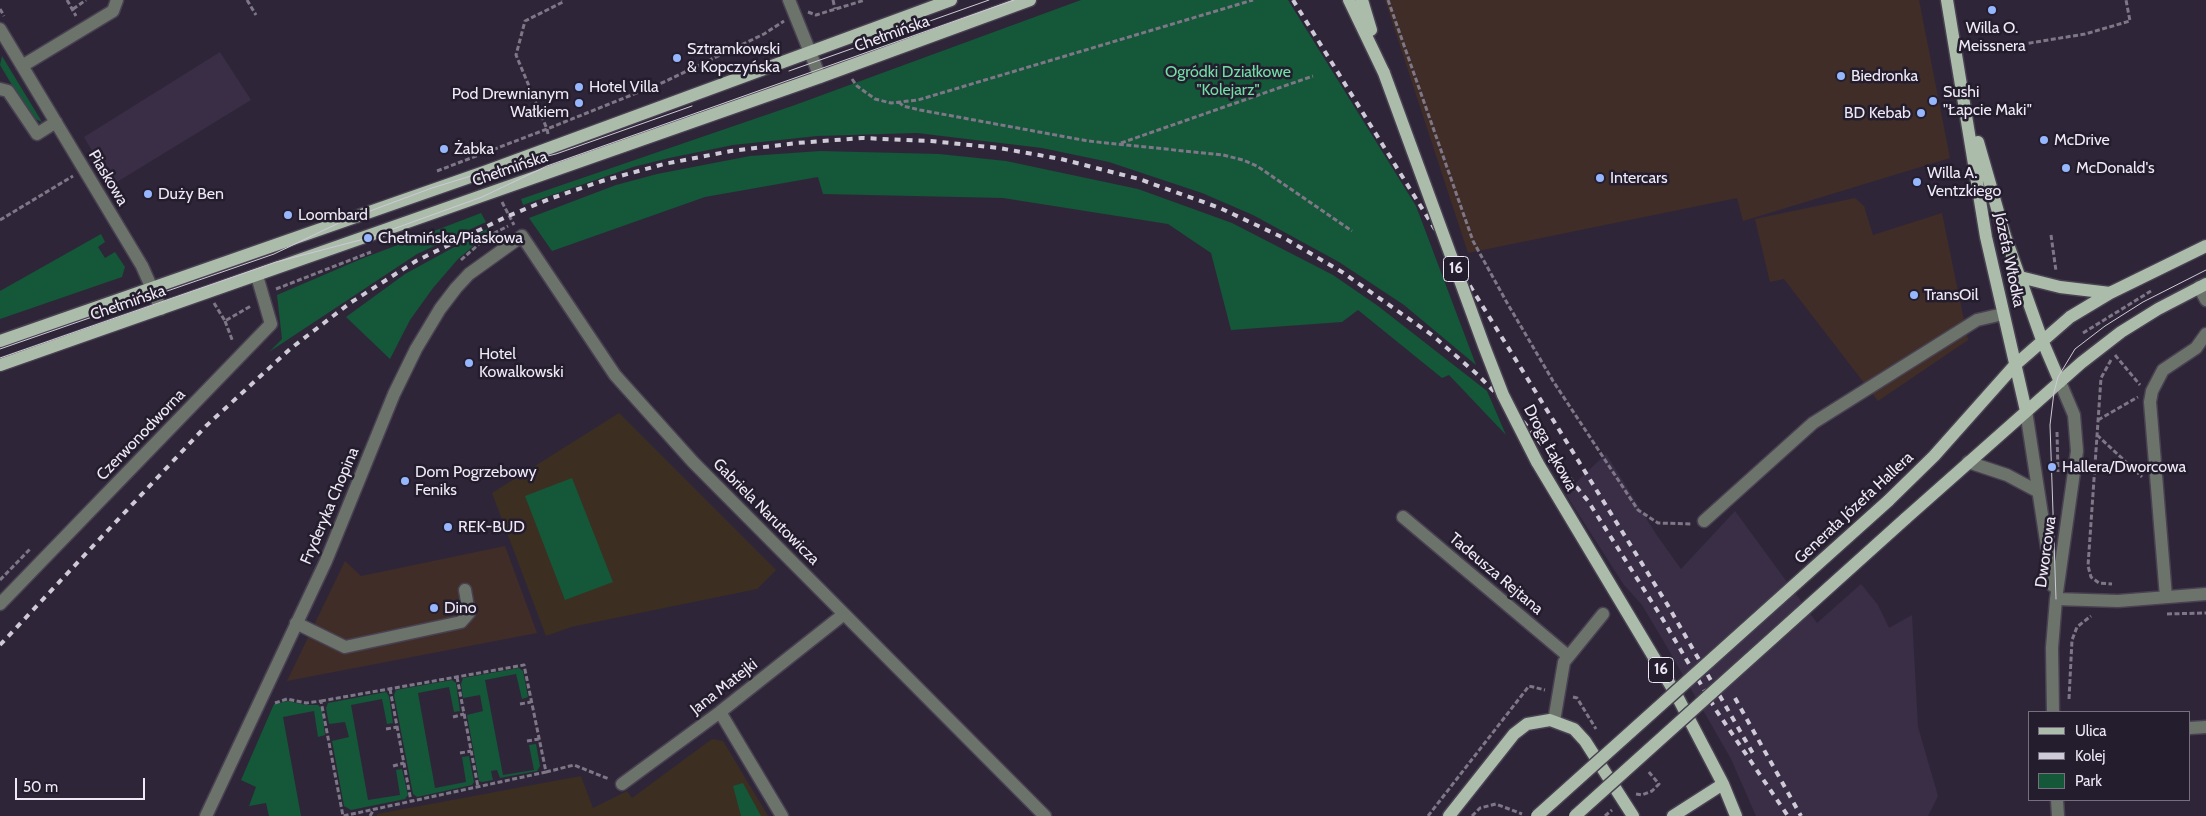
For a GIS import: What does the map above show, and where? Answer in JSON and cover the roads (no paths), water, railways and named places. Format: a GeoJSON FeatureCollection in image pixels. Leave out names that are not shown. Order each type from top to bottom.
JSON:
{"type":"FeatureCollection","features":[{"type":"Feature","properties":{"kind":"main road","name":"Chełmińska"},"geometry":{"type":"LineString","coordinates":[[0,341],[544,150],[951,0]]}},
{"type":"Feature","properties":{"kind":"main road","name":"Chełmińska"},"geometry":{"type":"LineString","coordinates":[[0,365],[846,68],[1030,0]]}},
{"type":"Feature","properties":{"kind":"main road","name":"Droga Łąkowa"},"geometry":{"type":"LineString","coordinates":[[1350,0],[1384,73]]}},
{"type":"Feature","properties":{"kind":"main road","name":"Droga Łąkowa"},"geometry":{"type":"LineString","coordinates":[[1362,0],[1384,73],[1503,395],[1537,462],[1677,696],[1723,784],[1736,816]]}},
{"type":"Feature","properties":{"kind":"main road","name":"Józefa Włodka"},"geometry":{"type":"LineString","coordinates":[[1947,0],[1986,237],[2026,411]]}},
{"type":"Feature","properties":{"kind":"main road","name":"Józefa Włodka"},"geometry":{"type":"LineString","coordinates":[[1962,84],[2005,236],[2042,340],[2060,382]]}},
{"type":"Feature","properties":{"kind":"main road","name":"Generała Józefa Hallera"},"geometry":{"type":"LineString","coordinates":[[1537,816],[1888,501],[1934,456],[2042,340],[2070,317],[2110,293],[2206,246]]}},
{"type":"Feature","properties":{"kind":"main road"},"geometry":{"type":"LineString","coordinates":[[2020,277],[2060,287],[2110,293]]}},
{"type":"Feature","properties":{"kind":"main road"},"geometry":{"type":"LineString","coordinates":[[1575,816],[1904,519],[2060,382],[2121,332],[2202,286]]}},
{"type":"Feature","properties":{"kind":"main road"},"geometry":{"type":"LineString","coordinates":[[1449,816],[1514,734],[1527,724],[1554,721],[1574,729],[1585,741],[1632,816]]}},
{"type":"Feature","properties":{"kind":"main road"},"geometry":{"type":"LineString","coordinates":[[1673,816],[1723,784]]}},
{"type":"Feature","properties":{"kind":"street"},"geometry":{"type":"LineString","coordinates":[[22,66],[113,11],[117,0]]}},
{"type":"Feature","properties":{"kind":"street"},"geometry":{"type":"LineString","coordinates":[[789,0],[820,77]]}},
{"type":"Feature","properties":{"kind":"street","name":"Piaskowa"},"geometry":{"type":"LineString","coordinates":[[0,29],[153,288],[161,309]]}},
{"type":"Feature","properties":{"kind":"street"},"geometry":{"type":"LineString","coordinates":[[0,89],[8,91],[37,134],[56,122]]}},
{"type":"Feature","properties":{"kind":"street","name":"Gabriela Narutowicza"},"geometry":{"type":"LineString","coordinates":[[522,236],[615,375],[694,462],[1045,816]]}},
{"type":"Feature","properties":{"kind":"street","name":"Fryderyka Chopina"},"geometry":{"type":"LineString","coordinates":[[206,816],[326,561],[394,394],[421,341],[440,309],[469,274],[522,236]]}},
{"type":"Feature","properties":{"kind":"street","name":"Czerwonodworna"},"geometry":{"type":"LineString","coordinates":[[0,604],[271,324],[257,276]]}},
{"type":"Feature","properties":{"kind":"street"},"geometry":{"type":"LineString","coordinates":[[2202,286],[2206,300]]}},
{"type":"Feature","properties":{"kind":"street"},"geometry":{"type":"LineString","coordinates":[[1704,521],[1813,423],[1977,320],[2003,314]]}},
{"type":"Feature","properties":{"kind":"street"},"geometry":{"type":"LineString","coordinates":[[2166,597],[2150,402],[2152,391],[2163,370],[2196,348],[2206,334]]}},
{"type":"Feature","properties":{"kind":"street","name":"Dworcowa"},"geometry":{"type":"LineString","coordinates":[[2056,599],[2077,451],[2074,415],[2060,382]]}},
{"type":"Feature","properties":{"kind":"street","name":"Dworcowa"},"geometry":{"type":"LineString","coordinates":[[2026,411],[2037,491],[2056,599]]}},
{"type":"Feature","properties":{"kind":"street"},"geometry":{"type":"LineString","coordinates":[[1968,462],[2007,475],[2037,491]]}},
{"type":"Feature","properties":{"kind":"street","name":"Tadeusza Rejtana"},"geometry":{"type":"LineString","coordinates":[[1403,517],[1568,656]]}},
{"type":"Feature","properties":{"kind":"street"},"geometry":{"type":"LineString","coordinates":[[296,623],[345,647],[461,622],[469,613],[464,590]]}},
{"type":"Feature","properties":{"kind":"street"},"geometry":{"type":"LineString","coordinates":[[2053,711],[2052,648],[2056,599],[2118,601],[2206,594]]}},
{"type":"Feature","properties":{"kind":"street","name":"Jana Matejki"},"geometry":{"type":"LineString","coordinates":[[622,784],[720,712],[844,614]]}},
{"type":"Feature","properties":{"kind":"street"},"geometry":{"type":"LineString","coordinates":[[1554,721],[1561,672],[1568,656],[1603,614]]}},
{"type":"Feature","properties":{"kind":"street"},"geometry":{"type":"LineString","coordinates":[[720,712],[782,816]]}},
{"type":"Feature","properties":{"kind":"street"},"geometry":{"type":"LineString","coordinates":[[2191,728],[2206,727]]}},
{"type":"Feature","properties":{"kind":"street"},"geometry":{"type":"LineString","coordinates":[[2057,801],[2058,816]]}},
{"type":"Feature","properties":{"kind":"tram line"},"geometry":{"type":"LineString","coordinates":[[789,71],[989,0]]}},
{"type":"Feature","properties":{"kind":"tram line"},"geometry":{"type":"LineString","coordinates":[[0,358],[276,262],[368,238],[482,197],[547,166],[1014,0]]}},
{"type":"Feature","properties":{"kind":"tram line"},"geometry":{"type":"LineString","coordinates":[[0,349],[274,254],[343,221],[432,188],[487,171],[556,154],[692,106]]}},
{"type":"Feature","properties":{"kind":"tram line"},"geometry":{"type":"LineString","coordinates":[[2056,599],[2050,425],[2058,377],[2075,349],[2105,326],[2143,302],[2206,270]]}},
{"type":"Feature","properties":{"kind":"railway"},"geometry":{"type":"LineString","coordinates":[[1293,0],[1667,604],[1755,757]]}},
{"type":"Feature","properties":{"kind":"railway"},"geometry":{"type":"LineString","coordinates":[[0,645],[206,426],[290,349],[350,303],[416,261],[508,216],[552,198],[602,181],[664,164],[731,151],[797,143],[862,138],[931,141],[999,148],[1061,159],[1139,179],[1220,208],[1286,239],[1342,272],[1432,335],[1478,375],[1521,419],[1588,501],[1662,618],[1716,710],[1788,816]]}},
{"type":"Feature","properties":{"kind":"railway"},"geometry":{"type":"LineString","coordinates":[[1735,698],[1801,816]]}},
{"type":"Feature","properties":{"kind":"place","name":"Willa O. Meissnera"},"geometry":{"type":"Point","coordinates":[1992,10]}},
{"type":"Feature","properties":{"kind":"place","name":"Sztramkowski & Kopczyńska"},"geometry":{"type":"Point","coordinates":[677,58]}},
{"type":"Feature","properties":{"kind":"place","name":"Biedronka"},"geometry":{"type":"Point","coordinates":[1841,76]}},
{"type":"Feature","properties":{"kind":"place","name":"Hotel Villa"},"geometry":{"type":"Point","coordinates":[579,87]}},
{"type":"Feature","properties":{"kind":"place","name":"Sushi \"Łapcie Maki\""},"geometry":{"type":"Point","coordinates":[1933,101]}},
{"type":"Feature","properties":{"kind":"place","name":"Pod Drewnianym Wałkiem"},"geometry":{"type":"Point","coordinates":[579,103]}},
{"type":"Feature","properties":{"kind":"place","name":"BD Kebab"},"geometry":{"type":"Point","coordinates":[1921,113]}},
{"type":"Feature","properties":{"kind":"place","name":"McDrive"},"geometry":{"type":"Point","coordinates":[2044,140]}},
{"type":"Feature","properties":{"kind":"place","name":"Żabka"},"geometry":{"type":"Point","coordinates":[444,149]}},
{"type":"Feature","properties":{"kind":"place","name":"McDonald's"},"geometry":{"type":"Point","coordinates":[2066,168]}},
{"type":"Feature","properties":{"kind":"place","name":"Intercars"},"geometry":{"type":"Point","coordinates":[1600,178]}},
{"type":"Feature","properties":{"kind":"place","name":"Willa A. Ventzkiego"},"geometry":{"type":"Point","coordinates":[1917,182]}},
{"type":"Feature","properties":{"kind":"place","name":"Duży Ben"},"geometry":{"type":"Point","coordinates":[148,194]}},
{"type":"Feature","properties":{"kind":"place","name":"Loombard"},"geometry":{"type":"Point","coordinates":[288,215]}},
{"type":"Feature","properties":{"kind":"place","name":"Chełmińska/Piaskowa"},"geometry":{"type":"Point","coordinates":[368,238]}},
{"type":"Feature","properties":{"kind":"place","name":"TransOil"},"geometry":{"type":"Point","coordinates":[1914,295]}},
{"type":"Feature","properties":{"kind":"place","name":"Hotel Kowalkowski"},"geometry":{"type":"Point","coordinates":[469,363]}},
{"type":"Feature","properties":{"kind":"place","name":"Hallera/Dworcowa"},"geometry":{"type":"Point","coordinates":[2052,467]}},
{"type":"Feature","properties":{"kind":"place","name":"Dom Pogrzebowy Feniks"},"geometry":{"type":"Point","coordinates":[405,481]}},
{"type":"Feature","properties":{"kind":"place","name":"REK-BUD"},"geometry":{"type":"Point","coordinates":[448,527]}},
{"type":"Feature","properties":{"kind":"place","name":"Dino"},"geometry":{"type":"Point","coordinates":[434,608]}},
{"type":"Feature","properties":{"kind":"park label","name":"Ogródki Działkowe \"Kolejarz\""},"geometry":{"type":"Point","coordinates":[1228,81]}}]}
